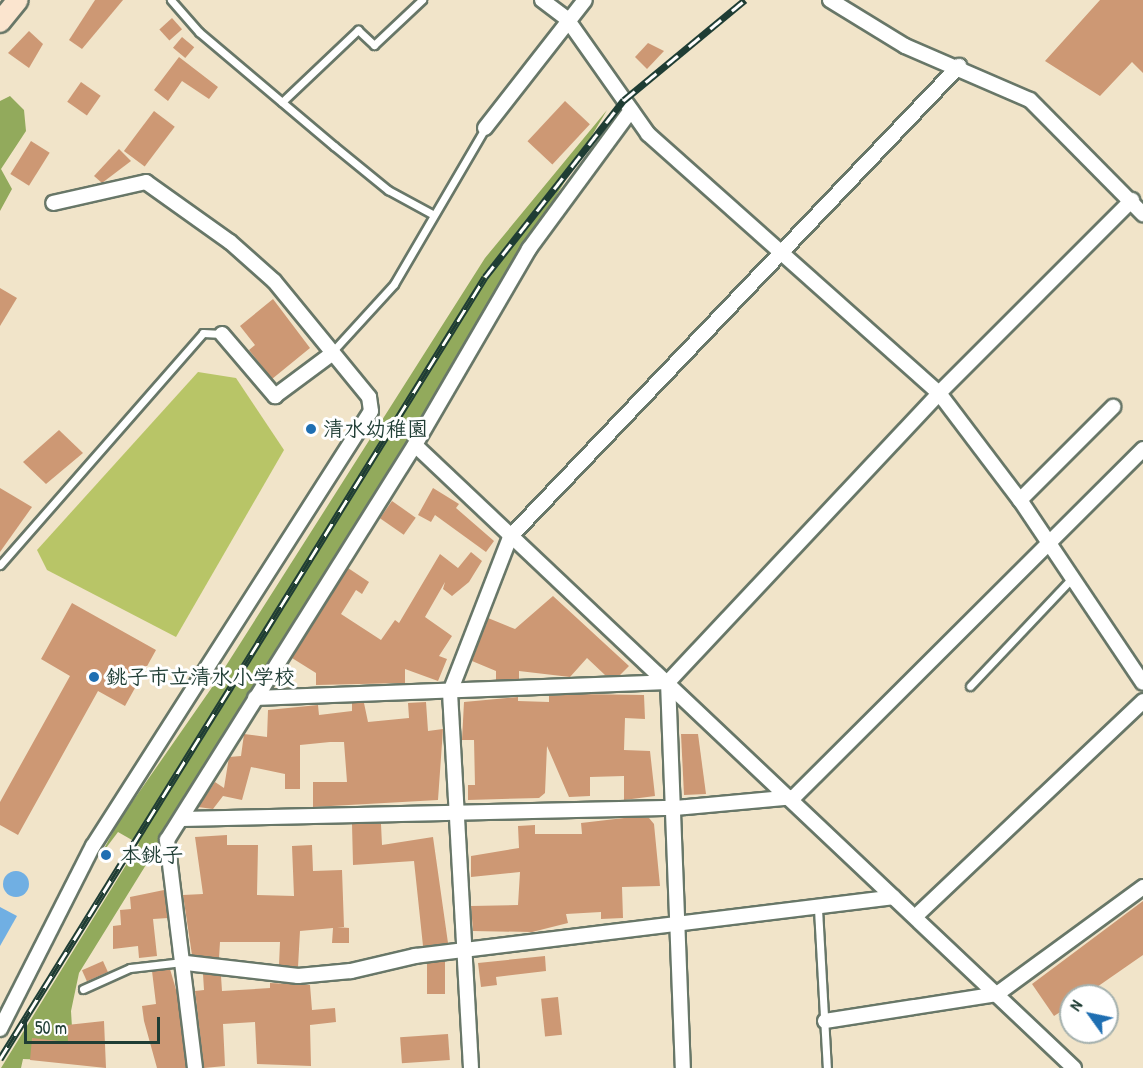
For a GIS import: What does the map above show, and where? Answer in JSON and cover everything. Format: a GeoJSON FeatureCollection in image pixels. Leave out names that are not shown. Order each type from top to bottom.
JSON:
{"type":"FeatureCollection","features":[{"type":"Feature","properties":{"kind":"street"},"geometry":{"type":"LineString","coordinates":[[0,22],[18,0]]}},
{"type":"Feature","properties":{"kind":"street"},"geometry":{"type":"LineString","coordinates":[[542,0],[567,19],[648,134],[939,393],[1020,500],[1143,683]]}},
{"type":"Feature","properties":{"kind":"street"},"geometry":{"type":"LineString","coordinates":[[485,128],[567,19],[585,0]]}},
{"type":"Feature","properties":{"kind":"street"},"geometry":{"type":"LineString","coordinates":[[830,0],[905,46],[958,66],[1030,100],[1132,200],[1143,214]]}},
{"type":"Feature","properties":{"kind":"street"},"geometry":{"type":"LineString","coordinates":[[471,1068],[459,814],[450,692],[510,537],[784,254],[958,66]]}},
{"type":"Feature","properties":{"kind":"street"},"geometry":{"type":"LineString","coordinates":[[195,1068],[186,963],[167,840],[415,445],[561,199],[631,110]]}},
{"type":"Feature","properties":{"kind":"street"},"geometry":{"type":"LineString","coordinates":[[0,1029],[107,823],[372,411],[369,397],[330,355],[274,281],[230,242],[146,182],[53,203]]}},
{"type":"Feature","properties":{"kind":"street"},"geometry":{"type":"LineString","coordinates":[[255,698],[668,682],[939,393],[1132,200]]}},
{"type":"Feature","properties":{"kind":"street"},"geometry":{"type":"LineString","coordinates":[[222,334],[275,396],[330,355]]}},
{"type":"Feature","properties":{"kind":"street"},"geometry":{"type":"LineString","coordinates":[[1020,500],[1113,407]]}},
{"type":"Feature","properties":{"kind":"street"},"geometry":{"type":"LineString","coordinates":[[415,445],[510,537],[794,797],[893,897],[916,916],[1074,1068]]}},
{"type":"Feature","properties":{"kind":"street"},"geometry":{"type":"LineString","coordinates":[[182,819],[675,808],[794,797],[1048,540],[1143,449]]}},
{"type":"Feature","properties":{"kind":"street"},"geometry":{"type":"LineString","coordinates":[[668,682],[675,808],[683,1068]]}},
{"type":"Feature","properties":{"kind":"street"},"geometry":{"type":"LineString","coordinates":[[916,916],[1143,701]]}},
{"type":"Feature","properties":{"kind":"street"},"geometry":{"type":"LineString","coordinates":[[825,1021],[997,994],[1143,887]]}},
{"type":"Feature","properties":{"kind":"street"},"geometry":{"type":"LineString","coordinates":[[186,963],[298,976],[466,952],[818,909],[893,897]]}},
{"type":"Feature","properties":{"kind":"lane"},"geometry":{"type":"LineString","coordinates":[[171,0],[199,32],[388,190],[432,214]]}},
{"type":"Feature","properties":{"kind":"lane"},"geometry":{"type":"LineString","coordinates":[[282,102],[358,30],[374,45],[422,0]]}},
{"type":"Feature","properties":{"kind":"lane"},"geometry":{"type":"LineString","coordinates":[[330,355],[394,284],[432,214],[485,128]]}},
{"type":"Feature","properties":{"kind":"lane"},"geometry":{"type":"LineString","coordinates":[[0,565],[203,333],[222,334]]}},
{"type":"Feature","properties":{"kind":"lane"},"geometry":{"type":"LineString","coordinates":[[969,686],[1073,577]]}},
{"type":"Feature","properties":{"kind":"lane"},"geometry":{"type":"LineString","coordinates":[[818,909],[827,1068]]}},
{"type":"Feature","properties":{"kind":"lane"},"geometry":{"type":"LineString","coordinates":[[83,989],[130,968],[186,963]]}},
{"type":"Feature","properties":{"kind":"green space"},"geometry":{"type":"Polygon","coordinates":[[[10,96],[24,110],[26,131],[1,169],[12,189],[0,211],[0,101],[10,96]]]}},
{"type":"Feature","properties":{"kind":"green space"},"geometry":{"type":"Polygon","coordinates":[[[607,110],[468,345],[79,973],[71,1011],[74,1061],[23,1059],[21,1068],[1,1068],[139,844],[118,832],[100,856],[119,821],[215,683],[485,258],[607,110]]]}},
{"type":"Feature","properties":{"kind":"green space"},"geometry":{"type":"Polygon","coordinates":[[[198,372],[236,378],[284,450],[176,637],[47,570],[37,550],[198,372]]]}},
{"type":"Feature","properties":{"kind":"water"},"geometry":{"type":"Polygon","coordinates":[[[16,871],[25,875],[29,884],[25,893],[16,897],[7,893],[3,884],[7,875],[16,871]]]}},
{"type":"Feature","properties":{"kind":"water"},"geometry":{"type":"Polygon","coordinates":[[[0,907],[17,916],[0,946],[0,907]]]}},
{"type":"Feature","properties":{"kind":"building"},"geometry":{"type":"Polygon","coordinates":[[[95,0],[123,0],[82,49],[69,40],[95,0]]]}},
{"type":"Feature","properties":{"kind":"building"},"geometry":{"type":"Polygon","coordinates":[[[1100,0],[1143,0],[1143,73],[1132,62],[1100,96],[1045,61],[1100,0]]]}},
{"type":"Feature","properties":{"kind":"building"},"geometry":{"type":"Polygon","coordinates":[[[172,18],[182,29],[169,41],[159,29],[172,18]]]}},
{"type":"Feature","properties":{"kind":"building"},"geometry":{"type":"Polygon","coordinates":[[[29,31],[43,44],[29,68],[8,53],[29,31]]]}},
{"type":"Feature","properties":{"kind":"building"},"geometry":{"type":"Polygon","coordinates":[[[182,37],[194,47],[185,58],[173,48],[182,37]]]}},
{"type":"Feature","properties":{"kind":"building"},"geometry":{"type":"Polygon","coordinates":[[[648,43],[664,51],[647,69],[635,57],[648,43]]]}},
{"type":"Feature","properties":{"kind":"building"},"geometry":{"type":"Polygon","coordinates":[[[179,57],[218,87],[209,99],[182,81],[168,101],[154,90],[179,57]]]}},
{"type":"Feature","properties":{"kind":"building"},"geometry":{"type":"Polygon","coordinates":[[[81,82],[101,96],[87,115],[67,102],[81,82]]]}},
{"type":"Feature","properties":{"kind":"building"},"geometry":{"type":"Polygon","coordinates":[[[565,101],[590,124],[552,164],[527,141],[565,101]]]}},
{"type":"Feature","properties":{"kind":"building"},"geometry":{"type":"Polygon","coordinates":[[[154,111],[175,127],[145,167],[124,151],[154,111]]]}},
{"type":"Feature","properties":{"kind":"building"},"geometry":{"type":"Polygon","coordinates":[[[31,141],[50,153],[29,186],[10,174],[31,141]]]}},
{"type":"Feature","properties":{"kind":"building"},"geometry":{"type":"Polygon","coordinates":[[[119,149],[131,161],[102,183],[94,176],[119,149]]]}},
{"type":"Feature","properties":{"kind":"building"},"geometry":{"type":"Polygon","coordinates":[[[0,288],[17,298],[0,326],[0,288]]]}},
{"type":"Feature","properties":{"kind":"building"},"geometry":{"type":"Polygon","coordinates":[[[273,299],[310,348],[272,379],[249,350],[255,345],[240,326],[273,299]]]}},
{"type":"Feature","properties":{"kind":"building"},"geometry":{"type":"Polygon","coordinates":[[[59,430],[83,453],[46,484],[23,462],[59,430]]]}},
{"type":"Feature","properties":{"kind":"building"},"geometry":{"type":"Polygon","coordinates":[[[0,488],[32,507],[0,552],[0,488]]]}},
{"type":"Feature","properties":{"kind":"building"},"geometry":{"type":"Polygon","coordinates":[[[433,488],[459,504],[456,508],[494,541],[486,552],[435,515],[431,522],[418,515],[433,488]]]}},
{"type":"Feature","properties":{"kind":"building"},"geometry":{"type":"Polygon","coordinates":[[[392,501],[416,518],[404,535],[380,518],[392,501]]]}},
{"type":"Feature","properties":{"kind":"building"},"geometry":{"type":"Polygon","coordinates":[[[471,552],[482,561],[469,582],[452,596],[443,589],[445,582],[425,617],[452,636],[439,656],[447,659],[438,681],[405,669],[405,683],[316,685],[316,673],[292,658],[348,568],[369,582],[362,594],[356,590],[341,614],[381,640],[395,620],[399,623],[440,554],[458,568],[471,552]]]}},
{"type":"Feature","properties":{"kind":"building"},"geometry":{"type":"Polygon","coordinates":[[[553,596],[629,666],[620,675],[605,675],[587,658],[570,677],[519,671],[519,679],[496,680],[496,671],[472,661],[488,618],[515,629],[553,596]]]}},
{"type":"Feature","properties":{"kind":"building"},"geometry":{"type":"Polygon","coordinates":[[[72,603],[156,650],[125,706],[98,691],[18,835],[0,825],[0,802],[70,676],[41,659],[72,603]]]}},
{"type":"Feature","properties":{"kind":"building"},"geometry":{"type":"Polygon","coordinates":[[[644,695],[645,719],[625,718],[624,750],[650,751],[655,796],[624,800],[624,776],[590,777],[590,796],[569,797],[547,746],[545,793],[539,798],[468,800],[468,785],[475,785],[474,740],[462,740],[464,702],[518,697],[518,701],[549,702],[549,696],[644,695]]]}},
{"type":"Feature","properties":{"kind":"building"},"geometry":{"type":"Polygon","coordinates":[[[426,702],[428,731],[443,729],[438,800],[313,807],[313,782],[347,782],[344,742],[330,742],[300,745],[300,789],[285,789],[285,774],[251,767],[242,800],[223,796],[213,809],[198,807],[215,782],[224,788],[229,757],[241,756],[244,734],[267,737],[268,710],[318,705],[319,715],[352,711],[352,703],[364,703],[368,722],[409,718],[408,703],[426,702]]]}},
{"type":"Feature","properties":{"kind":"building"},"geometry":{"type":"Polygon","coordinates":[[[681,734],[698,734],[706,794],[684,795],[681,734]]]}},
{"type":"Feature","properties":{"kind":"building"},"geometry":{"type":"Polygon","coordinates":[[[624,818],[649,818],[654,824],[660,886],[622,887],[623,918],[601,919],[601,912],[566,914],[568,923],[532,932],[473,931],[471,906],[518,905],[520,872],[471,877],[471,856],[519,848],[518,826],[535,825],[535,834],[582,834],[581,823],[624,818]]]}},
{"type":"Feature","properties":{"kind":"building"},"geometry":{"type":"Polygon","coordinates":[[[352,824],[381,824],[382,845],[433,837],[448,943],[423,946],[414,861],[353,865],[352,824]]]}},
{"type":"Feature","properties":{"kind":"building"},"geometry":{"type":"Polygon","coordinates":[[[227,835],[227,845],[258,845],[257,895],[294,896],[292,846],[312,845],[313,871],[342,870],[344,927],[337,927],[349,928],[349,943],[332,943],[333,928],[300,931],[298,967],[279,965],[280,942],[220,942],[219,958],[192,955],[183,895],[203,894],[195,837],[227,835]]]}},
{"type":"Feature","properties":{"kind":"building"},"geometry":{"type":"Polygon","coordinates":[[[164,890],[168,918],[153,919],[157,956],[139,958],[138,946],[113,949],[113,926],[121,925],[120,910],[131,909],[130,897],[164,890]]]}},
{"type":"Feature","properties":{"kind":"building"},"geometry":{"type":"Polygon","coordinates":[[[1143,901],[1143,955],[1101,984],[1059,984],[1059,1013],[1054,1016],[1032,984],[1143,901]]]}},
{"type":"Feature","properties":{"kind":"building"},"geometry":{"type":"Polygon","coordinates":[[[545,956],[546,971],[496,977],[497,985],[481,987],[478,963],[545,956]]]}},
{"type":"Feature","properties":{"kind":"building"},"geometry":{"type":"Polygon","coordinates":[[[103,961],[108,972],[87,981],[82,970],[103,961]]]}},
{"type":"Feature","properties":{"kind":"building"},"geometry":{"type":"Polygon","coordinates":[[[427,961],[445,961],[445,994],[427,994],[427,961]]]}},
{"type":"Feature","properties":{"kind":"building"},"geometry":{"type":"Polygon","coordinates":[[[170,969],[177,993],[186,1068],[157,1068],[144,1021],[142,1006],[156,1004],[152,971],[170,969]]]}},
{"type":"Feature","properties":{"kind":"building"},"geometry":{"type":"Polygon","coordinates":[[[203,974],[221,976],[222,991],[270,988],[270,983],[310,985],[312,1010],[335,1008],[336,1022],[310,1025],[311,1066],[257,1064],[255,1022],[223,1024],[225,1066],[204,1068],[195,991],[204,990],[203,974]]]}},
{"type":"Feature","properties":{"kind":"building"},"geometry":{"type":"Polygon","coordinates":[[[558,997],[562,1035],[545,1037],[541,999],[558,997]]]}},
{"type":"Feature","properties":{"kind":"building"},"geometry":{"type":"Polygon","coordinates":[[[104,1021],[106,1068],[30,1060],[32,1038],[68,1042],[67,1025],[104,1021]]]}},
{"type":"Feature","properties":{"kind":"building"},"geometry":{"type":"Polygon","coordinates":[[[448,1034],[450,1060],[402,1063],[400,1037],[448,1034]]]}},
{"type":"Feature","properties":{"kind":"railway"},"geometry":{"type":"LineString","coordinates":[[0,1059],[485,277],[624,100],[745,0]]}},
{"type":"Feature","properties":{"kind":"place","name":"清水幼稚園"},"geometry":{"type":"Point","coordinates":[311,429]}},
{"type":"Feature","properties":{"kind":"place","name":"銚子市立清水小学校"},"geometry":{"type":"Point","coordinates":[94,677]}},
{"type":"Feature","properties":{"kind":"place","name":"本銚子"},"geometry":{"type":"Point","coordinates":[106,855]}}]}
